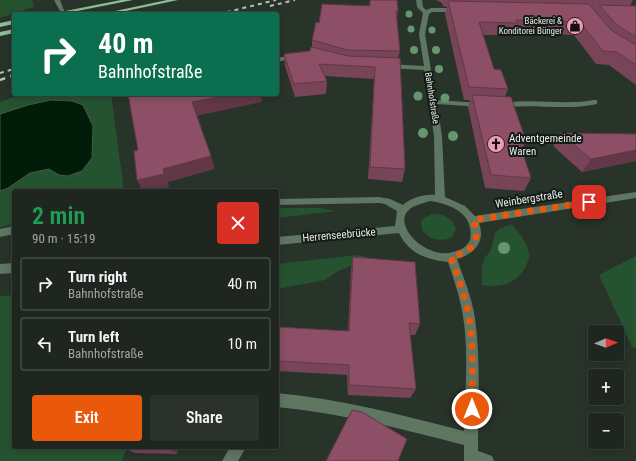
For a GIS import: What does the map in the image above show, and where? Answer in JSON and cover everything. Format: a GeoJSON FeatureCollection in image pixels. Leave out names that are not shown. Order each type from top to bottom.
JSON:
{"type":"FeatureCollection","features":[{"type":"Feature","properties":{"kind":"main road"},"geometry":{"type":"LineString","coordinates":[[68,12],[130,0]]}},
{"type":"Feature","properties":{"kind":"main road"},"geometry":{"type":"LineString","coordinates":[[114,12],[175,0]]}},
{"type":"Feature","properties":{"kind":"main road"},"geometry":{"type":"LineString","coordinates":[[0,25],[12,22]]}},
{"type":"Feature","properties":{"kind":"main road"},"geometry":{"type":"LineString","coordinates":[[0,34],[12,31]]}},
{"type":"Feature","properties":{"kind":"street"},"geometry":{"type":"LineString","coordinates":[[58,0],[63,12]]}},
{"type":"Feature","properties":{"kind":"street"},"geometry":{"type":"LineString","coordinates":[[419,0],[420,7],[426,13],[431,10],[466,10]]}},
{"type":"Feature","properties":{"kind":"street","name":"Bahnhofstraße"},"geometry":{"type":"LineString","coordinates":[[426,13],[422,34],[438,136],[440,199]]}},
{"type":"Feature","properties":{"kind":"street"},"geometry":{"type":"LineString","coordinates":[[279,60],[306,54]]}},
{"type":"Feature","properties":{"kind":"street"},"geometry":{"type":"LineString","coordinates":[[376,66],[427,68]]}},
{"type":"Feature","properties":{"kind":"street"},"geometry":{"type":"LineString","coordinates":[[433,102],[504,106],[513,104],[579,105],[594,102]]}},
{"type":"Feature","properties":{"kind":"street","name":"Weinbergstraße"},"geometry":{"type":"LineString","coordinates":[[473,220],[636,195]]}},
{"type":"Feature","properties":{"kind":"street"},"geometry":{"type":"LineString","coordinates":[[421,199],[440,199],[458,206],[473,220],[477,230],[476,240],[470,249],[460,255],[451,257],[432,256],[416,249],[404,237],[400,229],[400,216],[408,205],[421,199]]}},
{"type":"Feature","properties":{"kind":"street"},"geometry":{"type":"LineString","coordinates":[[279,202],[379,200],[387,201],[403,210]]}},
{"type":"Feature","properties":{"kind":"street","name":"Herrenseebrücke"},"geometry":{"type":"LineString","coordinates":[[279,241],[400,229]]}},
{"type":"Feature","properties":{"kind":"street"},"geometry":{"type":"LineString","coordinates":[[0,233],[12,230]]}},
{"type":"Feature","properties":{"kind":"street"},"geometry":{"type":"LineString","coordinates":[[451,257],[463,290],[469,317],[472,347],[472,459],[487,461]]}},
{"type":"Feature","properties":{"kind":"street"},"geometry":{"type":"LineString","coordinates":[[0,269],[12,268]]}},
{"type":"Feature","properties":{"kind":"street"},"geometry":{"type":"LineString","coordinates":[[279,400],[308,402],[392,420],[472,440]]}},
{"type":"Feature","properties":{"kind":"street"},"geometry":{"type":"LineString","coordinates":[[229,461],[238,449]]}},
{"type":"Feature","properties":{"kind":"green space"},"geometry":{"type":"Polygon","coordinates":[[[0,0],[32,0],[34,7],[19,12],[12,12],[12,14],[0,18],[0,0]]]}},
{"type":"Feature","properties":{"kind":"green space"},"geometry":{"type":"Polygon","coordinates":[[[17,96],[111,96],[124,189],[12,189],[12,224],[0,227],[0,102],[17,96]]]}},
{"type":"Feature","properties":{"kind":"green space"},"geometry":{"type":"Polygon","coordinates":[[[279,208],[319,208],[337,211],[279,218],[279,208]]]}},
{"type":"Feature","properties":{"kind":"green space"},"geometry":{"type":"Polygon","coordinates":[[[432,214],[450,219],[456,229],[452,237],[442,240],[432,238],[424,232],[421,221],[432,214]]]}},
{"type":"Feature","properties":{"kind":"green space"},"geometry":{"type":"Polygon","coordinates":[[[512,224],[527,245],[529,257],[526,266],[521,274],[512,282],[495,286],[482,285],[482,267],[484,259],[491,250],[495,233],[499,229],[512,224]]]}},
{"type":"Feature","properties":{"kind":"green space"},"geometry":{"type":"Polygon","coordinates":[[[358,255],[370,258],[338,271],[325,280],[279,289],[279,264],[358,255]]]}},
{"type":"Feature","properties":{"kind":"green space"},"geometry":{"type":"Polygon","coordinates":[[[636,256],[636,348],[632,347],[624,330],[624,325],[622,325],[599,275],[636,256]]]}},
{"type":"Feature","properties":{"kind":"green space"},"geometry":{"type":"Polygon","coordinates":[[[12,295],[12,449],[126,449],[122,461],[0,461],[0,296],[12,295]]]}},
{"type":"Feature","properties":{"kind":"shaded area"},"geometry":{"type":"Polygon","coordinates":[[[51,100],[72,101],[83,105],[93,126],[92,158],[82,171],[68,176],[59,175],[49,169],[30,173],[8,188],[0,191],[0,114],[28,105],[51,100]]]}},
{"type":"Feature","properties":{"kind":"building"},"geometry":{"type":"Polygon","coordinates":[[[370,0],[397,0],[398,11],[396,11],[400,51],[348,50],[312,40],[316,22],[319,23],[322,4],[370,6],[370,0]]]}},
{"type":"Feature","properties":{"kind":"building"},"geometry":{"type":"Polygon","coordinates":[[[448,1],[589,4],[611,30],[636,45],[636,65],[617,52],[603,51],[580,22],[516,20],[518,23],[479,22],[494,69],[501,70],[508,89],[469,87],[448,1]]]}},
{"type":"Feature","properties":{"kind":"building"},"geometry":{"type":"Polygon","coordinates":[[[599,5],[636,6],[636,37],[617,25],[599,5]]]}},
{"type":"Feature","properties":{"kind":"building"},"geometry":{"type":"Polygon","coordinates":[[[311,47],[348,56],[400,58],[405,169],[370,167],[375,67],[319,64],[327,81],[294,84],[284,54],[310,51],[311,47]]]}},
{"type":"Feature","properties":{"kind":"building"},"geometry":{"type":"Polygon","coordinates":[[[472,95],[511,97],[526,141],[519,141],[531,178],[491,175],[472,95]]]}},
{"type":"Feature","properties":{"kind":"building"},"geometry":{"type":"Polygon","coordinates":[[[128,96],[224,96],[192,102],[211,156],[163,169],[164,174],[137,180],[134,151],[138,150],[128,96]]]}},
{"type":"Feature","properties":{"kind":"building"},"geometry":{"type":"Polygon","coordinates":[[[560,133],[636,134],[636,150],[591,159],[560,133]]]}},
{"type":"Feature","properties":{"kind":"building"},"geometry":{"type":"Polygon","coordinates":[[[353,257],[415,262],[420,324],[409,323],[416,389],[349,385],[349,365],[279,361],[279,327],[349,331],[353,257]]]}},
{"type":"Feature","properties":{"kind":"building"},"geometry":{"type":"Polygon","coordinates":[[[352,410],[362,412],[407,439],[398,461],[326,461],[352,410]]]}},
{"type":"Feature","properties":{"kind":"railway"},"geometry":{"type":"LineString","coordinates":[[227,12],[276,0]]}},
{"type":"Feature","properties":{"kind":"railway"},"geometry":{"type":"LineString","coordinates":[[270,6],[295,0]]}},
{"type":"Feature","properties":{"kind":"railway"},"geometry":{"type":"LineString","coordinates":[[0,73],[12,70]]}},
{"type":"Feature","properties":{"kind":"railway"},"geometry":{"type":"LineString","coordinates":[[0,80],[12,76]]}},
{"type":"Feature","properties":{"kind":"place","name":"Bäckerei & Konditorei Bünger"},"geometry":{"type":"Point","coordinates":[575,26]}},
{"type":"Feature","properties":{"kind":"place","name":"Adventgemeinde Waren"},"geometry":{"type":"Point","coordinates":[496,144]}},
{"type":"Feature","properties":{"kind":"route"},"geometry":{"type":"LineString","coordinates":[[472,409],[472,347],[469,317],[463,290],[451,257],[460,255],[470,249],[476,240],[477,230],[473,220],[589,202]]}}]}
